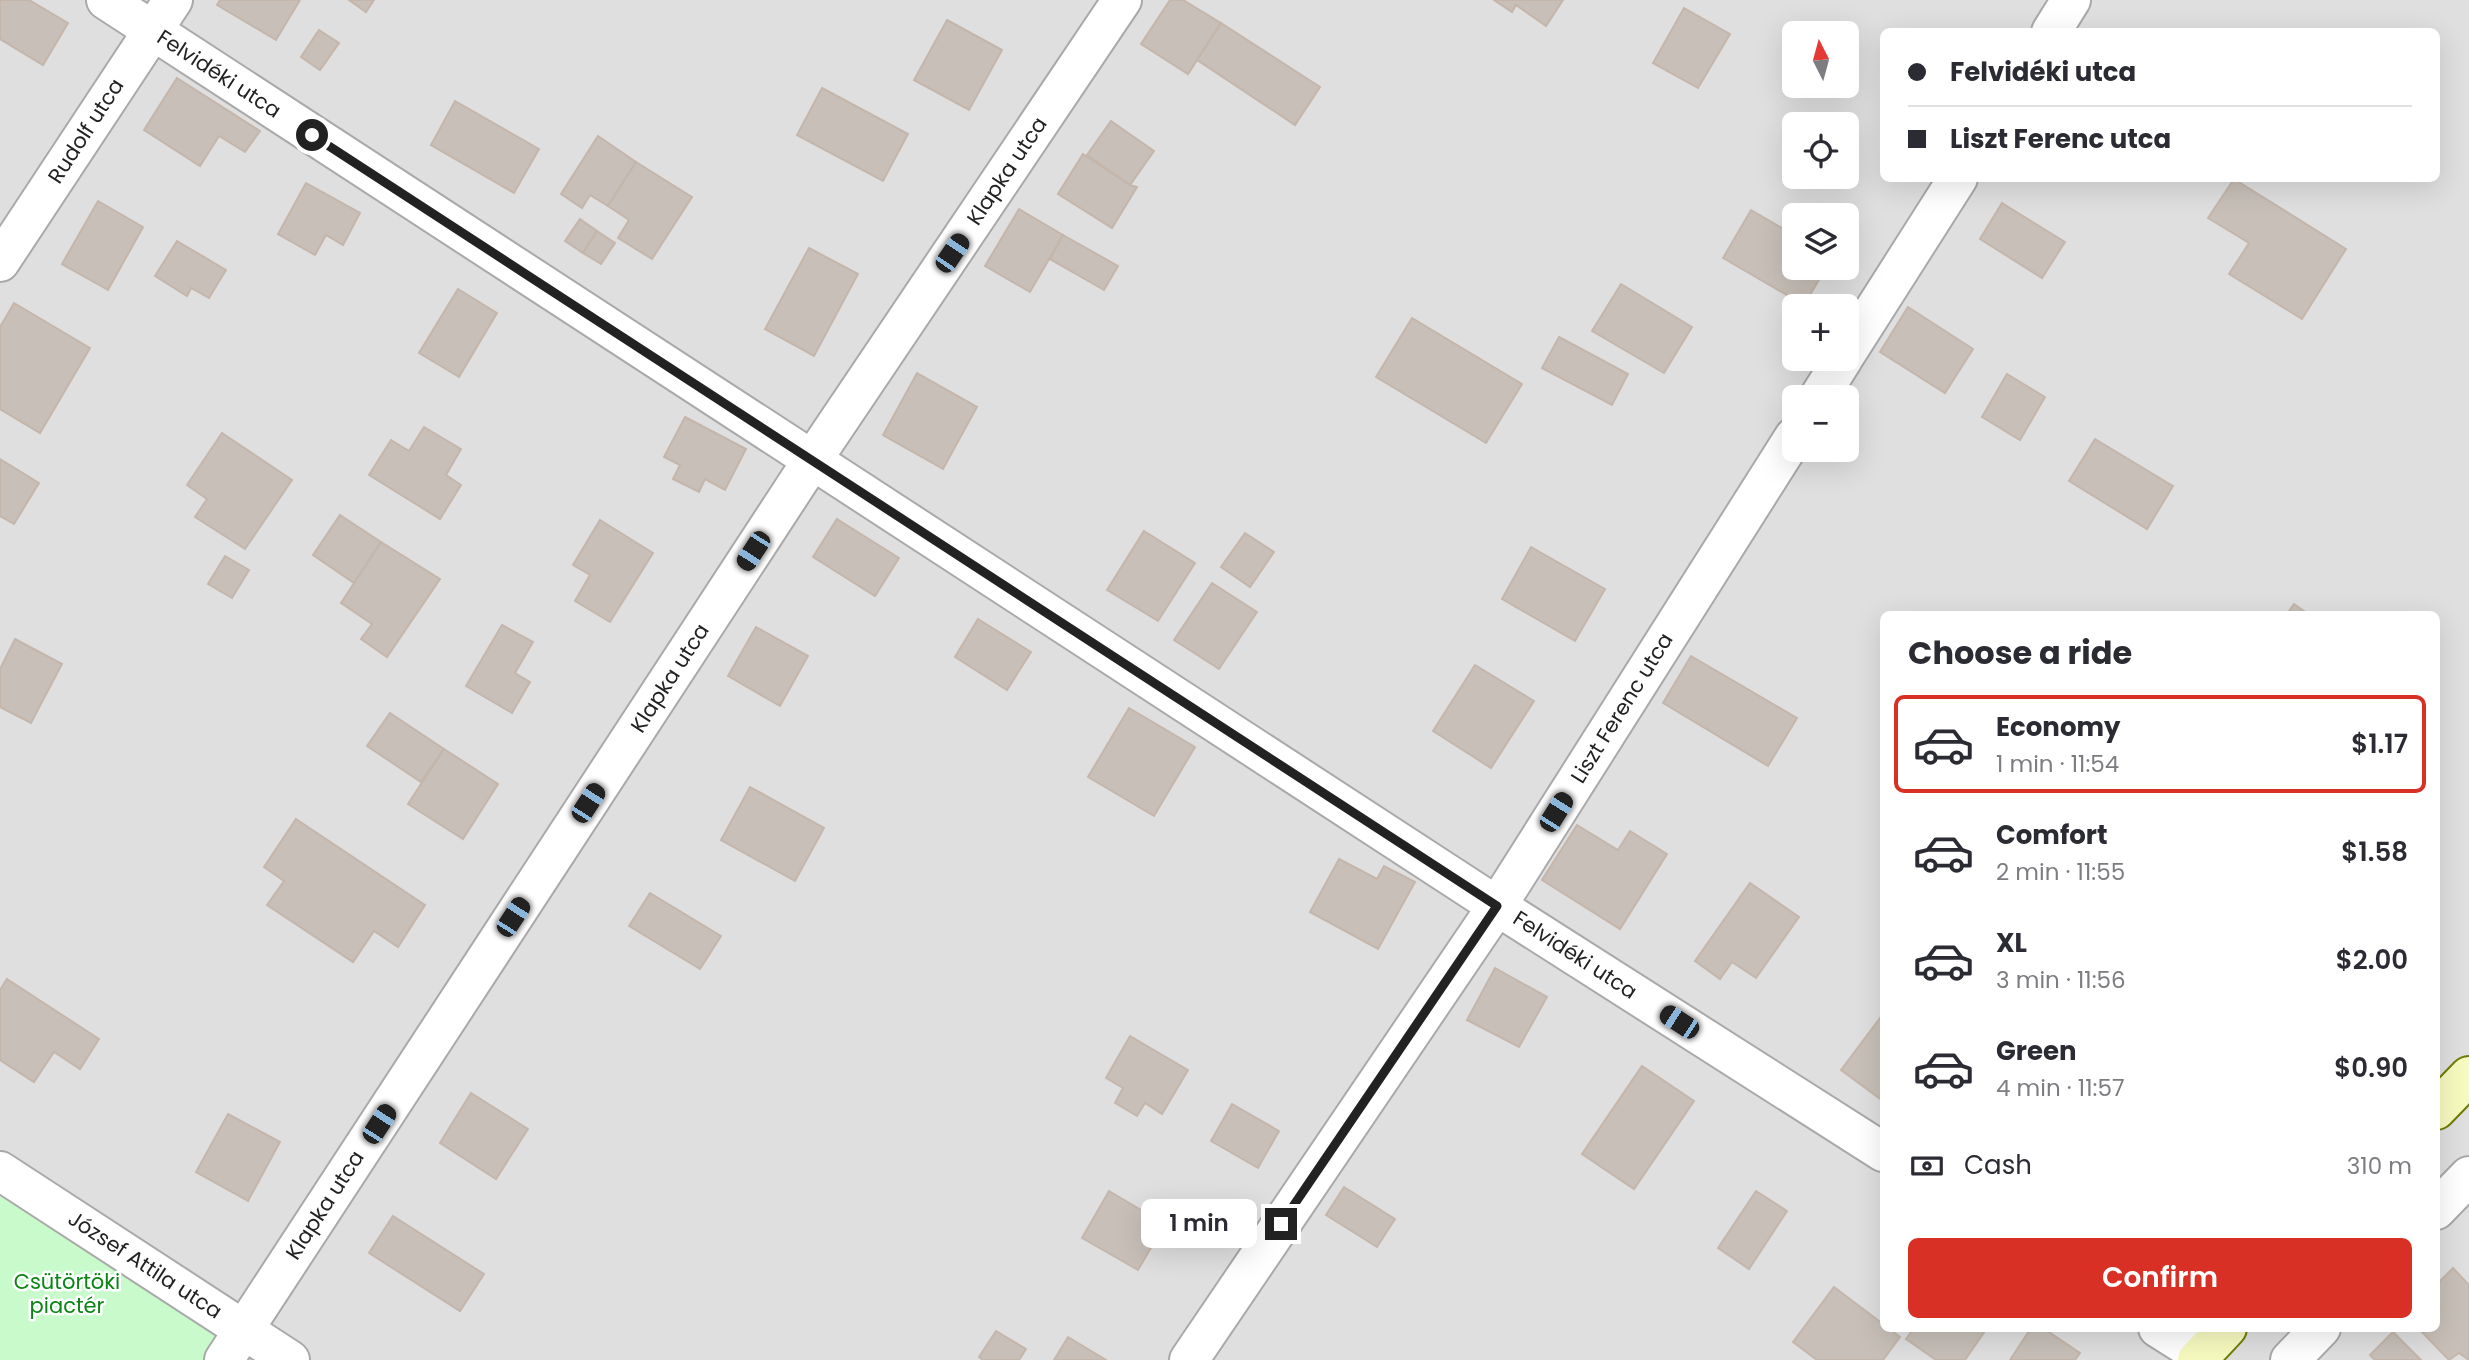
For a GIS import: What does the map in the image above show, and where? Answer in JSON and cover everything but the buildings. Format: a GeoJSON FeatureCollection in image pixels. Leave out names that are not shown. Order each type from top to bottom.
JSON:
{"type":"FeatureCollection","features":[{"type":"Feature","properties":{"kind":"main road"},"geometry":{"type":"LineString","coordinates":[[2440,1106],[2469,1076]]}},
{"type":"Feature","properties":{"kind":"main road"},"geometry":{"type":"LineString","coordinates":[[2199,1358],[2223,1332]]}},
{"type":"Feature","properties":{"kind":"street","name":"Felvidéki utca"},"geometry":{"type":"LineString","coordinates":[[106,0],[1497,906],[1880,1150]]}},
{"type":"Feature","properties":{"kind":"street","name":"Rudolf utca"},"geometry":{"type":"LineString","coordinates":[[0,262],[173,0]]}},
{"type":"Feature","properties":{"kind":"street","name":"Klapka utca"},"geometry":{"type":"LineString","coordinates":[[234,1345],[813,459],[1122,0]]}},
{"type":"Feature","properties":{"kind":"street"},"geometry":{"type":"LineString","coordinates":[[2054,28],[2071,0]]}},
{"type":"Feature","properties":{"kind":"street"},"geometry":{"type":"LineString","coordinates":[[1859,334],[1955,182]]}},
{"type":"Feature","properties":{"kind":"street","name":"Liszt Ferenc utca"},"geometry":{"type":"LineString","coordinates":[[1189,1360],[1497,906],[1782,456]]}},
{"type":"Feature","properties":{"kind":"street","name":"József Attila utca"},"geometry":{"type":"LineString","coordinates":[[0,1171],[234,1345],[290,1360]]}},
{"type":"Feature","properties":{"kind":"street"},"geometry":{"type":"LineString","coordinates":[[2440,1206],[2469,1177]]}},
{"type":"Feature","properties":{"kind":"street"},"geometry":{"type":"LineString","coordinates":[[2163,1332],[2199,1358]]}},
{"type":"Feature","properties":{"kind":"street"},"geometry":{"type":"LineString","coordinates":[[2290,1360],[2317,1332]]}},
{"type":"Feature","properties":{"kind":"shaded area"},"geometry":{"type":"Polygon","coordinates":[[[0,0],[2469,0],[2469,1360],[0,1360],[0,0]]]}},
{"type":"Feature","properties":{"kind":"green space","name":"Csütörtöki piactér"},"geometry":{"type":"Polygon","coordinates":[[[0,1171],[244,1330],[224,1360],[0,1360],[0,1171]]]}},
{"type":"Feature","properties":{"kind":"route"},"geometry":{"type":"LineString","coordinates":[[312,135],[1497,906],[1281,1224]]}}]}
